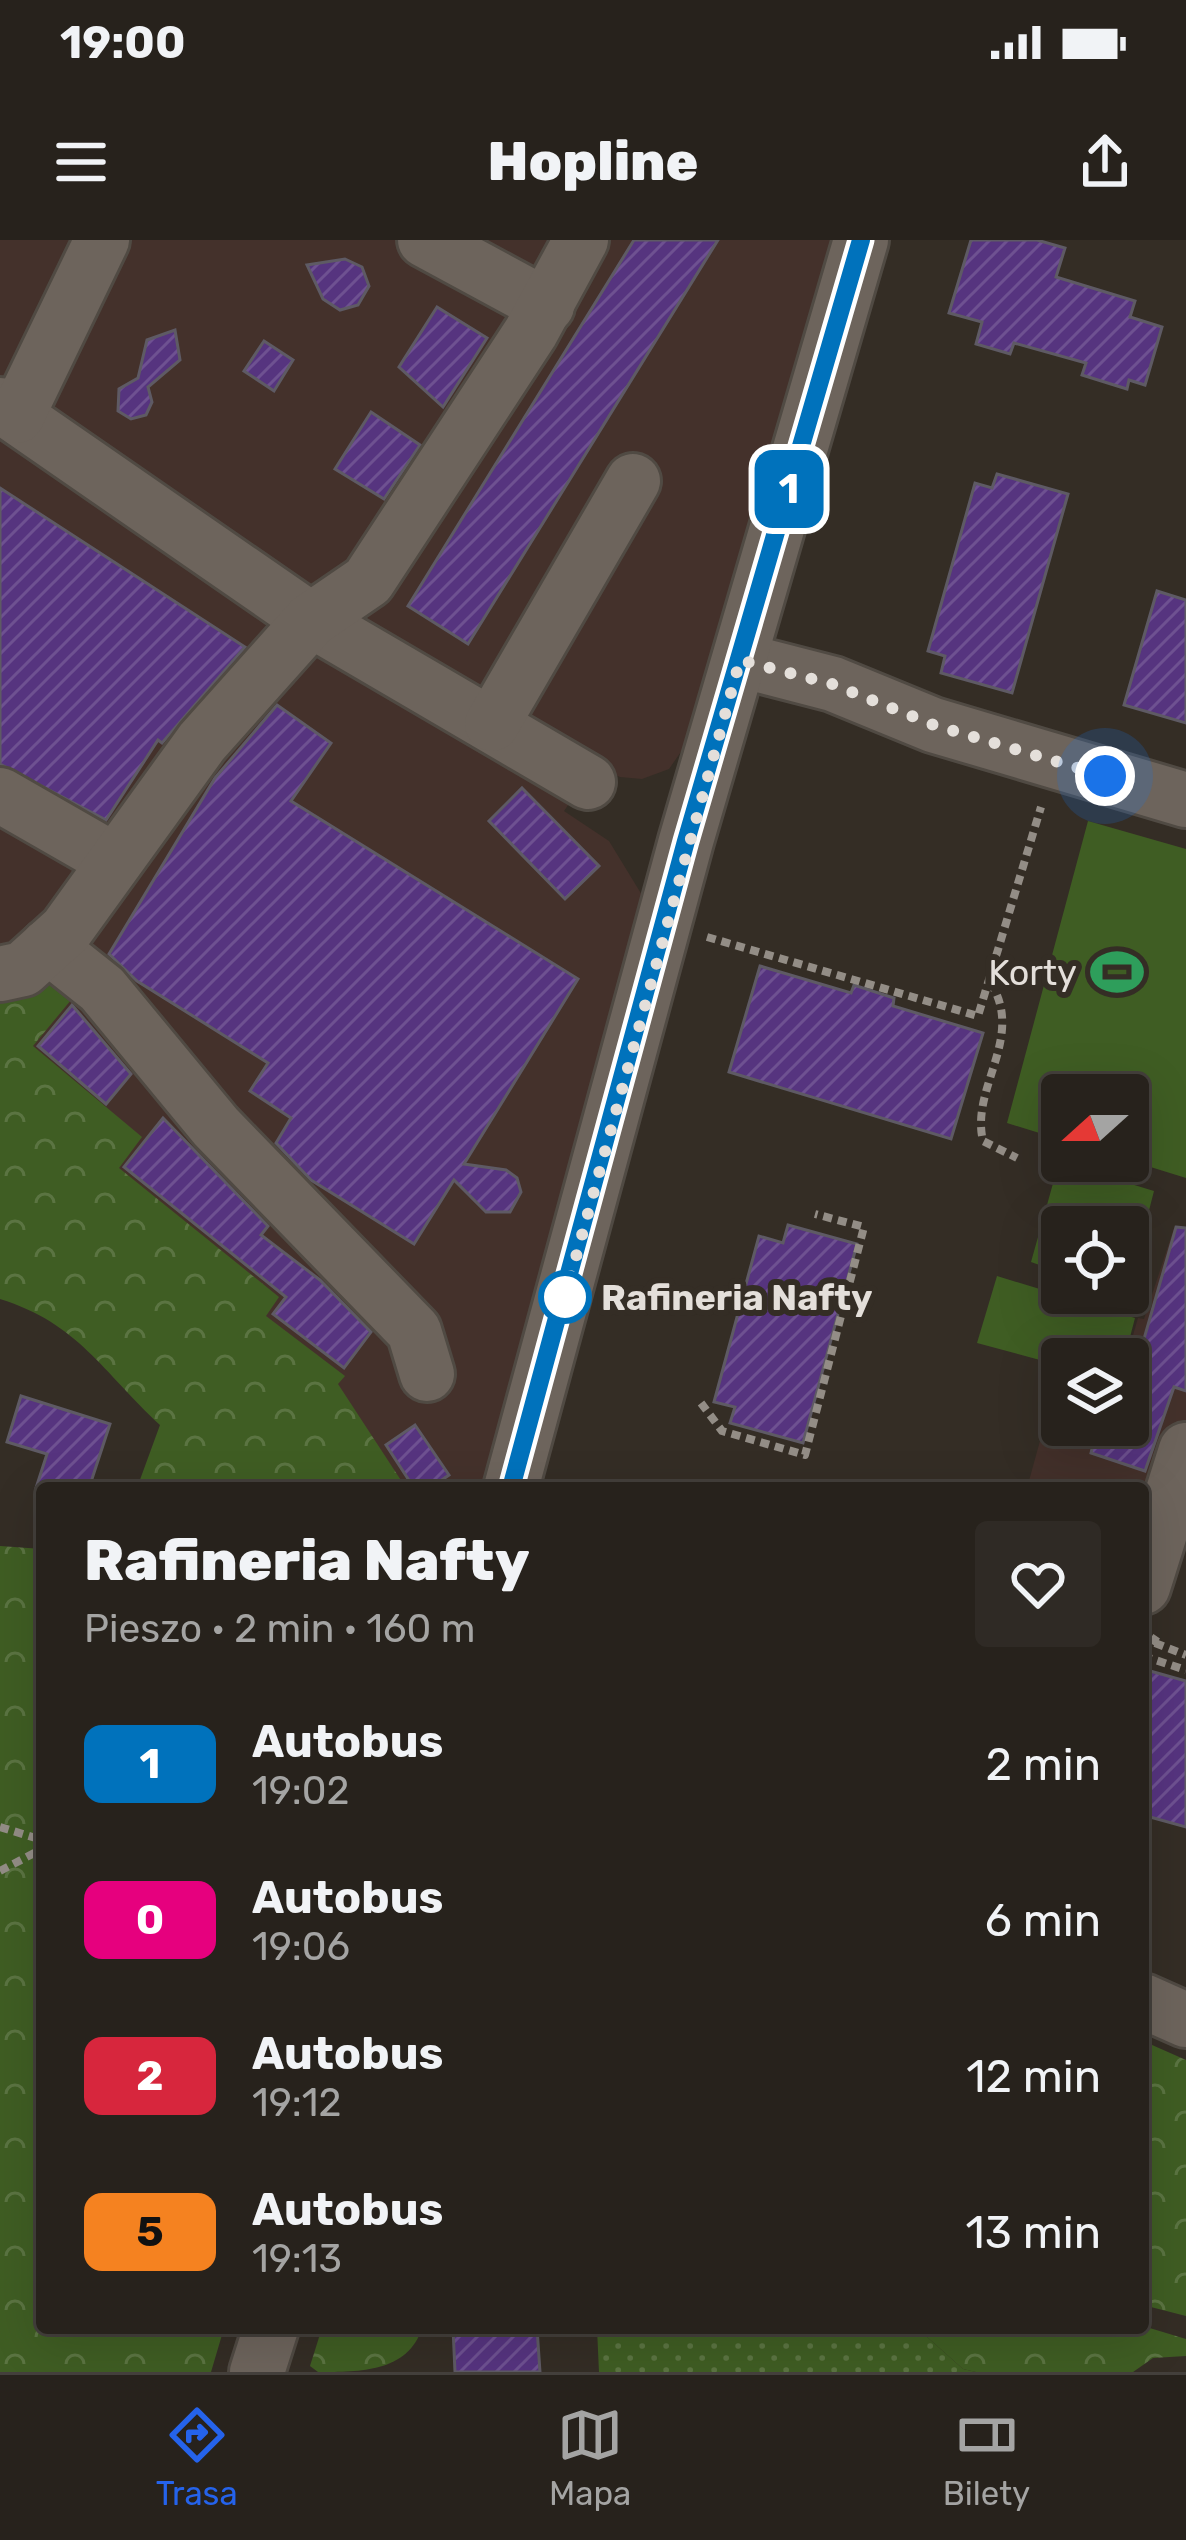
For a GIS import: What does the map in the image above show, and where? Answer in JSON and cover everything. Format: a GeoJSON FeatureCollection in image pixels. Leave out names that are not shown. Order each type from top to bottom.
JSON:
{"type":"FeatureCollection","features":[{"type":"Feature","properties":{"kind":"street"},"geometry":{"type":"LineString","coordinates":[[102,240],[9,410],[311,620],[502,708],[588,782]]}},
{"type":"Feature","properties":{"kind":"street"},"geometry":{"type":"LineString","coordinates":[[424,240],[547,306]]}},
{"type":"Feature","properties":{"kind":"street"},"geometry":{"type":"LineString","coordinates":[[0,974],[23,968],[48,946],[202,742],[311,620],[368,581],[547,306],[581,240]]}},
{"type":"Feature","properties":{"kind":"street"},"geometry":{"type":"LineString","coordinates":[[513,1482],[861,240]]}},
{"type":"Feature","properties":{"kind":"street"},"geometry":{"type":"LineString","coordinates":[[502,708],[633,482]]}},
{"type":"Feature","properties":{"kind":"street"},"geometry":{"type":"LineString","coordinates":[[740,660],[832,684],[934,725],[1186,800]]}},
{"type":"Feature","properties":{"kind":"street"},"geometry":{"type":"LineString","coordinates":[[0,795],[115,861]]}},
{"type":"Feature","properties":{"kind":"street"},"geometry":{"type":"LineString","coordinates":[[48,946],[102,989],[216,1127],[414,1331],[427,1374]]}},
{"type":"Feature","properties":{"kind":"street"},"geometry":{"type":"LineString","coordinates":[[1149,1568],[1186,1450]]}},
{"type":"Feature","properties":{"kind":"street"},"geometry":{"type":"LineString","coordinates":[[1149,2003],[1186,2020]]}},
{"type":"Feature","properties":{"kind":"street"},"geometry":{"type":"LineString","coordinates":[[257,2372],[269,2334]]}},
{"type":"Feature","properties":{"kind":"path"},"geometry":{"type":"LineString","coordinates":[[699,935],[978,1016],[1039,811],[1065,764]]}},
{"type":"Feature","properties":{"kind":"path"},"geometry":{"type":"LineString","coordinates":[[989,981],[999,995],[1004,1039],[979,1124],[983,1142],[1017,1158]]}},
{"type":"Feature","properties":{"kind":"path"},"geometry":{"type":"LineString","coordinates":[[701,1403],[722,1431],[805,1455],[864,1227],[815,1214]]}},
{"type":"Feature","properties":{"kind":"path"},"geometry":{"type":"LineString","coordinates":[[1155,1643],[1186,1655]]}},
{"type":"Feature","properties":{"kind":"path"},"geometry":{"type":"LineString","coordinates":[[1149,1659],[1186,1670]]}},
{"type":"Feature","properties":{"kind":"path"},"geometry":{"type":"LineString","coordinates":[[0,1827],[36,1838]]}},
{"type":"Feature","properties":{"kind":"path"},"geometry":{"type":"LineString","coordinates":[[0,1871],[36,1852]]}},
{"type":"Feature","properties":{"kind":"shaded area"},"geometry":{"type":"Polygon","coordinates":[[[0,240],[839,240],[687,743],[669,769],[642,779],[620,777],[596,765],[564,811],[609,841],[645,900],[488,1482],[325,1482],[0,1129],[0,240]]]}},
{"type":"Feature","properties":{"kind":"shaded area"},"geometry":{"type":"Polygon","coordinates":[[[1174,1228],[1186,1232],[1186,1450],[1149,1568],[1149,1482],[1029,1482],[1041,1437],[1041,1446],[1149,1446],[1149,1338],[1132,1338],[1138,1318],[1149,1314],[1174,1228]]]}},
{"type":"Feature","properties":{"kind":"green space","name":"Korty"},"geometry":{"type":"Polygon","coordinates":[[[1088,821],[1186,849],[1186,1178],[1149,1167],[1149,1074],[1041,1074],[1041,1134],[1007,1123],[1088,821]]]}},
{"type":"Feature","properties":{"kind":"green space"},"geometry":{"type":"Polygon","coordinates":[[[54,983],[71,1000],[33,1046],[142,1137],[119,1168],[279,1297],[266,1316],[345,1376],[338,1384],[402,1482],[139,1482],[160,1425],[70,1335],[0,1299],[0,994],[39,991],[54,983]]]}},
{"type":"Feature","properties":{"kind":"green space"},"geometry":{"type":"Polygon","coordinates":[[[1053,1182],[1125,1182],[1154,1191],[1149,1210],[1149,1206],[1047,1206],[1053,1182]]]}},
{"type":"Feature","properties":{"kind":"green space"},"geometry":{"type":"Polygon","coordinates":[[[1041,1226],[1041,1266],[1031,1262],[1041,1226]]]}},
{"type":"Feature","properties":{"kind":"green space"},"geometry":{"type":"Polygon","coordinates":[[[997,1276],[1041,1289],[1041,1314],[1135,1318],[1130,1338],[1041,1338],[1041,1360],[977,1343],[997,1276]]]}},
{"type":"Feature","properties":{"kind":"green space"},"geometry":{"type":"Polygon","coordinates":[[[0,1546],[36,1549],[36,2334],[222,2334],[211,2372],[0,2372],[0,1546]]]}},
{"type":"Feature","properties":{"kind":"green space"},"geometry":{"type":"Polygon","coordinates":[[[1149,2044],[1186,2060],[1186,2316],[1149,2307],[1149,2044]]]}},
{"type":"Feature","properties":{"kind":"green space"},"geometry":{"type":"Polygon","coordinates":[[[1149,2328],[1186,2339],[1186,2356],[1153,2358],[1133,2372],[963,2369],[924,2334],[1149,2334],[1149,2328]]]}},
{"type":"Feature","properties":{"kind":"green space"},"geometry":{"type":"Polygon","coordinates":[[[320,2334],[419,2334],[406,2353],[380,2366],[318,2372],[310,2366],[320,2334]]]}},
{"type":"Feature","properties":{"kind":"green space"},"geometry":{"type":"Polygon","coordinates":[[[597,2334],[924,2334],[963,2369],[976,2372],[599,2372],[597,2334]]]}},
{"type":"Feature","properties":{"kind":"building"},"geometry":{"type":"Polygon","coordinates":[[[634,240],[718,240],[468,644],[408,606],[634,240]]]}},
{"type":"Feature","properties":{"kind":"building"},"geometry":{"type":"Polygon","coordinates":[[[971,240],[1037,240],[1065,248],[1056,277],[1135,301],[1130,317],[1162,327],[1145,385],[1129,380],[1127,389],[1082,375],[1086,363],[1014,343],[1010,354],[976,344],[982,322],[949,313],[971,240]]]}},
{"type":"Feature","properties":{"kind":"building"},"geometry":{"type":"Polygon","coordinates":[[[345,259],[362,267],[369,286],[358,305],[340,310],[323,299],[307,265],[345,259]]]}},
{"type":"Feature","properties":{"kind":"building"},"geometry":{"type":"Polygon","coordinates":[[[437,307],[487,338],[443,407],[399,367],[437,307]]]}},
{"type":"Feature","properties":{"kind":"building"},"geometry":{"type":"Polygon","coordinates":[[[175,330],[180,360],[148,387],[152,402],[146,415],[131,419],[118,411],[119,389],[138,378],[147,340],[175,330]]]}},
{"type":"Feature","properties":{"kind":"building"},"geometry":{"type":"Polygon","coordinates":[[[264,341],[293,360],[274,391],[244,371],[264,341]]]}},
{"type":"Feature","properties":{"kind":"building"},"geometry":{"type":"Polygon","coordinates":[[[371,412],[420,445],[384,499],[335,469],[371,412]]]}},
{"type":"Feature","properties":{"kind":"building"},"geometry":{"type":"Polygon","coordinates":[[[997,474],[1068,494],[1012,693],[941,673],[945,656],[928,651],[975,483],[992,488],[997,474]]]}},
{"type":"Feature","properties":{"kind":"building"},"geometry":{"type":"Polygon","coordinates":[[[0,488],[245,647],[162,743],[158,740],[106,820],[0,764],[0,488]]]}},
{"type":"Feature","properties":{"kind":"building"},"geometry":{"type":"Polygon","coordinates":[[[1157,591],[1186,600],[1186,723],[1124,705],[1157,591]]]}},
{"type":"Feature","properties":{"kind":"building"},"geometry":{"type":"Polygon","coordinates":[[[277,705],[331,743],[291,801],[578,979],[464,1164],[506,1170],[517,1178],[521,1192],[510,1212],[486,1212],[454,1180],[414,1244],[311,1180],[276,1143],[291,1118],[250,1091],[268,1063],[137,981],[109,954],[215,778],[277,705]]]}},
{"type":"Feature","properties":{"kind":"building"},"geometry":{"type":"Polygon","coordinates":[[[522,788],[599,866],[565,899],[489,821],[522,788]]]}},
{"type":"Feature","properties":{"kind":"building"},"geometry":{"type":"Polygon","coordinates":[[[760,966],[851,993],[854,985],[894,998],[893,1006],[983,1033],[951,1139],[729,1072],[760,966]]]}},
{"type":"Feature","properties":{"kind":"building"},"geometry":{"type":"Polygon","coordinates":[[[72,1005],[131,1074],[106,1104],[38,1046],[72,1005]]]}},
{"type":"Feature","properties":{"kind":"building"},"geometry":{"type":"Polygon","coordinates":[[[163,1118],[268,1226],[261,1235],[320,1280],[371,1332],[344,1368],[273,1314],[286,1297],[124,1167],[163,1118]]]}},
{"type":"Feature","properties":{"kind":"building"},"geometry":{"type":"Polygon","coordinates":[[[788,1225],[857,1244],[803,1443],[730,1423],[735,1407],[714,1402],[759,1236],[783,1243],[788,1225]]]}},
{"type":"Feature","properties":{"kind":"building"},"geometry":{"type":"Polygon","coordinates":[[[1176,1227],[1186,1228],[1186,1391],[1174,1387],[1145,1471],[1091,1453],[1093,1446],[1149,1446],[1149,1338],[1144,1338],[1176,1227]]]}},
{"type":"Feature","properties":{"kind":"building"},"geometry":{"type":"Polygon","coordinates":[[[21,1396],[110,1424],[91,1482],[38,1482],[47,1454],[7,1442],[21,1396]]]}},
{"type":"Feature","properties":{"kind":"building"},"geometry":{"type":"Polygon","coordinates":[[[415,1425],[449,1475],[439,1482],[410,1482],[386,1445],[415,1425]]]}},
{"type":"Feature","properties":{"kind":"building"},"geometry":{"type":"Polygon","coordinates":[[[1149,1671],[1186,1681],[1186,1827],[1149,1817],[1149,1671]]]}},
{"type":"Feature","properties":{"kind":"building"},"geometry":{"type":"Polygon","coordinates":[[[453,2334],[537,2334],[540,2372],[455,2372],[453,2334]]]}},
{"type":"Feature","properties":{"kind":"bus line","name":"1"},"geometry":{"type":"LineString","coordinates":[[513,1482],[597,1184],[686,841],[861,240]]}},
{"type":"Feature","properties":{"kind":"place","name":"Korty"},"geometry":{"type":"Point","coordinates":[1117,972]}},
{"type":"Feature","properties":{"kind":"place","name":"Rafineria Nafty"},"geometry":{"type":"Point","coordinates":[565,1297]}},
{"type":"Feature","properties":{"kind":"route"},"geometry":{"type":"LineString","coordinates":[[565,1297],[686,841],[740,660],[832,684],[934,725],[1105,776]]}}]}
